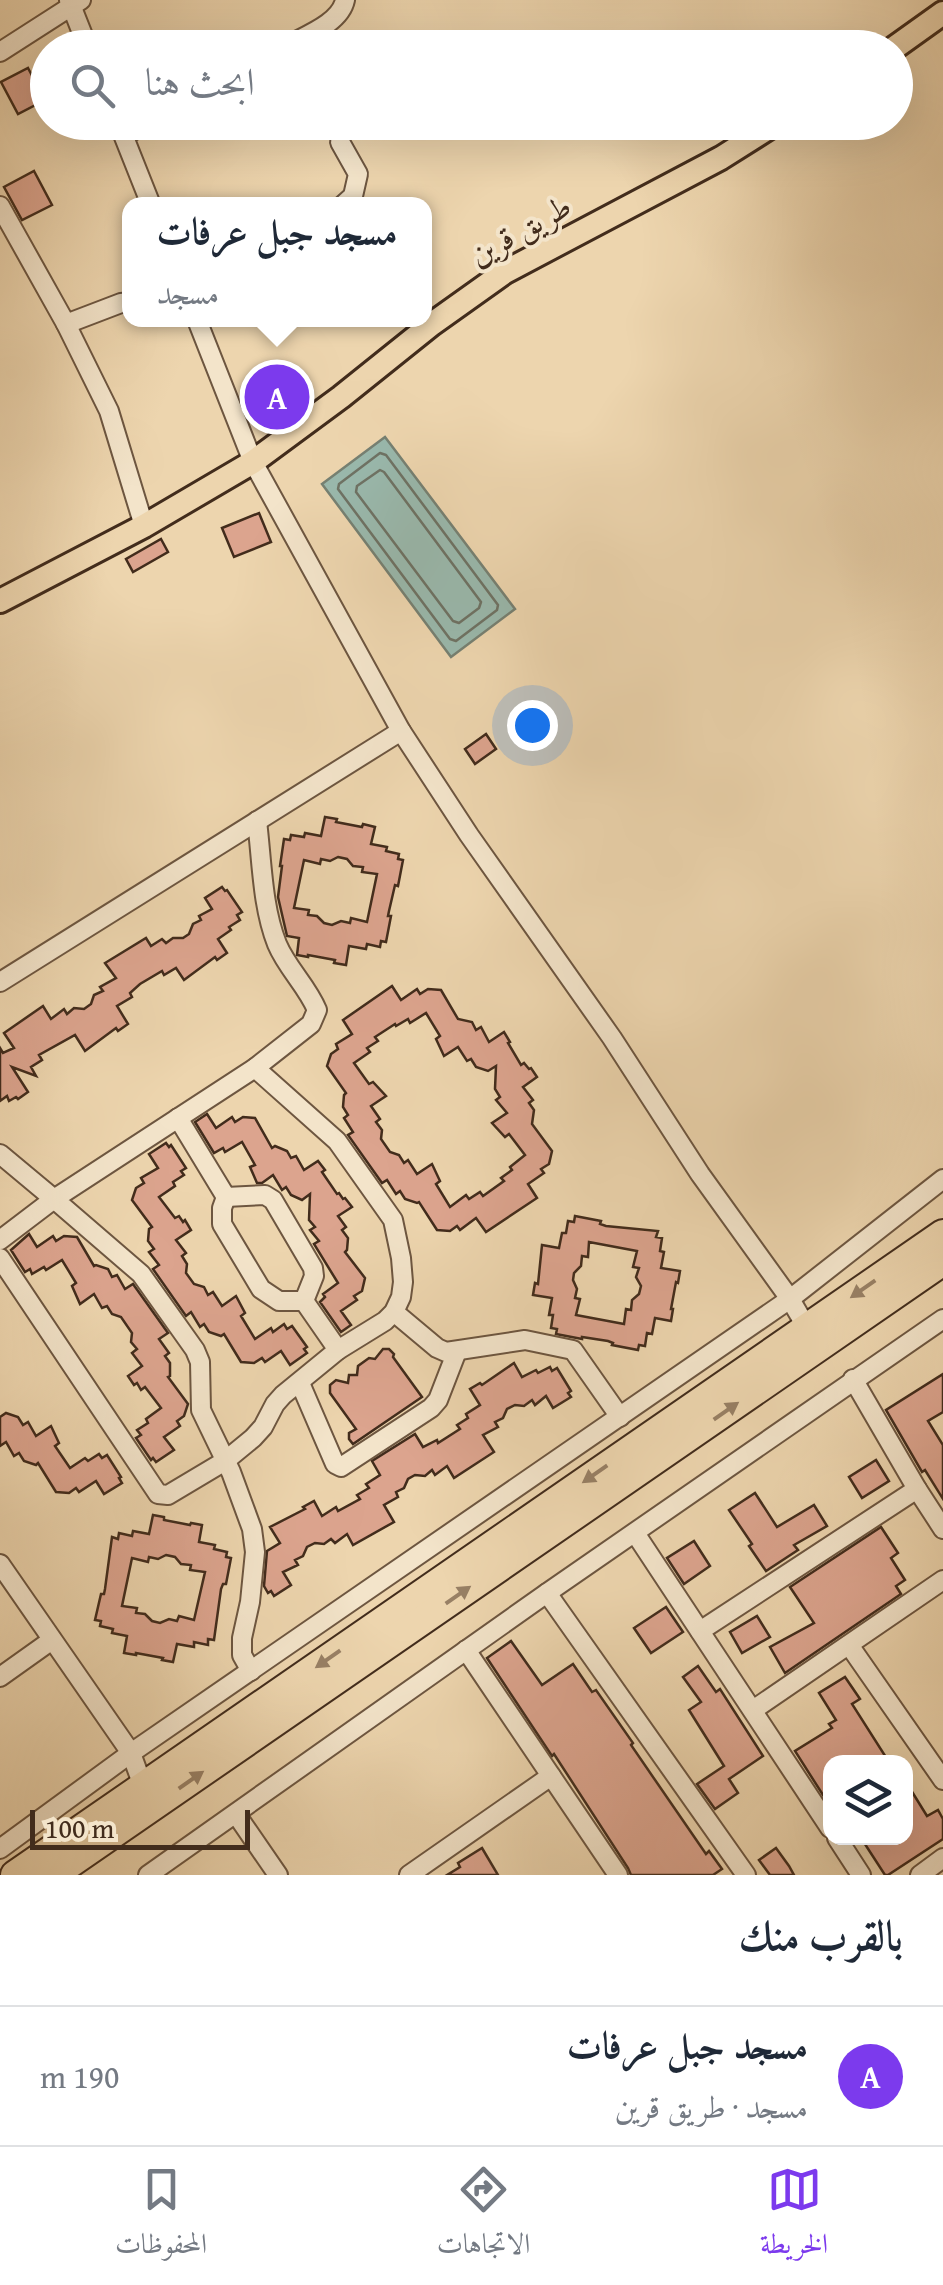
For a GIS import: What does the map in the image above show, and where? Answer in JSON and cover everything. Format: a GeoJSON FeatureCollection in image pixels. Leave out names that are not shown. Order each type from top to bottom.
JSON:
{"type":"FeatureCollection","features":[{"type":"Feature","properties":{"kind":"highway"},"geometry":{"type":"LineString","coordinates":[[15,1875],[943,1234]]}},
{"type":"Feature","properties":{"kind":"highway"},"geometry":{"type":"LineString","coordinates":[[53,1875],[943,1261]]}},
{"type":"Feature","properties":{"kind":"main road"},"geometry":{"type":"LineString","coordinates":[[913,34],[943,13]]}},
{"type":"Feature","properties":{"kind":"main road","name":"طريق قرين"},"geometry":{"type":"LineString","coordinates":[[432,324],[505,272],[750,140]]}},
{"type":"Feature","properties":{"kind":"main road","name":"طريق قرين"},"geometry":{"type":"LineString","coordinates":[[0,601],[144,526],[253,462],[342,398],[428,327]]}},
{"type":"Feature","properties":{"kind":"street"},"geometry":{"type":"LineString","coordinates":[[33,30],[74,2],[83,30]]}},
{"type":"Feature","properties":{"kind":"street"},"geometry":{"type":"LineString","coordinates":[[314,30],[339,15],[348,2]]}},
{"type":"Feature","properties":{"kind":"street"},"geometry":{"type":"LineString","coordinates":[[0,52],[30,32]]}},
{"type":"Feature","properties":{"kind":"street"},"geometry":{"type":"LineString","coordinates":[[125,140],[148,197]]}},
{"type":"Feature","properties":{"kind":"street"},"geometry":{"type":"LineString","coordinates":[[340,142],[358,174],[352,197]]}},
{"type":"Feature","properties":{"kind":"street"},"geometry":{"type":"LineString","coordinates":[[0,206],[109,410],[144,526]]}},
{"type":"Feature","properties":{"kind":"street"},"geometry":{"type":"LineString","coordinates":[[66,324],[122,302]]}},
{"type":"Feature","properties":{"kind":"street"},"geometry":{"type":"LineString","coordinates":[[200,327],[253,462],[401,731],[807,1328]]}},
{"type":"Feature","properties":{"kind":"street"},"geometry":{"type":"LineString","coordinates":[[0,982],[401,731]]}},
{"type":"Feature","properties":{"kind":"street"},"geometry":{"type":"LineString","coordinates":[[0,1240],[54,1199],[255,1068],[311,1024],[317,1010],[278,946],[266,895],[257,821]]}},
{"type":"Feature","properties":{"kind":"street"},"geometry":{"type":"LineString","coordinates":[[0,1258],[158,1494],[168,1494],[226,1461],[263,1427],[283,1395],[338,1350],[394,1312],[403,1282],[393,1220],[337,1141],[255,1068]]}},
{"type":"Feature","properties":{"kind":"street"},"geometry":{"type":"LineString","coordinates":[[178,1118],[226,1196]]}},
{"type":"Feature","properties":{"kind":"street"},"geometry":{"type":"LineString","coordinates":[[0,1154],[140,1274],[195,1350],[200,1362],[201,1410],[248,1514],[255,1552],[242,1638],[242,1656],[251,1670]]}},
{"type":"Feature","properties":{"kind":"street"},"geometry":{"type":"LineString","coordinates":[[0,1154],[0,1165]]}},
{"type":"Feature","properties":{"kind":"street"},"geometry":{"type":"LineString","coordinates":[[0,1849],[251,1670],[790,1299],[943,1179]]}},
{"type":"Feature","properties":{"kind":"street"},"geometry":{"type":"LineString","coordinates":[[226,1196],[265,1195],[273,1200],[313,1268],[314,1276],[304,1302]]}},
{"type":"Feature","properties":{"kind":"street"},"geometry":{"type":"LineString","coordinates":[[226,1196],[222,1224],[262,1289],[279,1300],[304,1302]]}},
{"type":"Feature","properties":{"kind":"street"},"geometry":{"type":"LineString","coordinates":[[304,1302],[338,1350]]}},
{"type":"Feature","properties":{"kind":"street"},"geometry":{"type":"LineString","coordinates":[[394,1312],[446,1352],[525,1340],[573,1350],[620,1416]]}},
{"type":"Feature","properties":{"kind":"street"},"geometry":{"type":"LineString","coordinates":[[150,1875],[854,1379],[940,1328]]}},
{"type":"Feature","properties":{"kind":"street"},"geometry":{"type":"LineString","coordinates":[[300,1383],[335,1464],[342,1467],[432,1408],[457,1351]]}},
{"type":"Feature","properties":{"kind":"street"},"geometry":{"type":"LineString","coordinates":[[854,1379],[916,1489],[943,1528]]}},
{"type":"Feature","properties":{"kind":"street"},"geometry":{"type":"LineString","coordinates":[[700,1631],[916,1489]]}},
{"type":"Feature","properties":{"kind":"street"},"geometry":{"type":"LineString","coordinates":[[634,1534],[823,1817]]}},
{"type":"Feature","properties":{"kind":"street"},"geometry":{"type":"LineString","coordinates":[[0,1564],[131,1754],[143,1786]]}},
{"type":"Feature","properties":{"kind":"street"},"geometry":{"type":"LineString","coordinates":[[753,1710],[943,1580]]}},
{"type":"Feature","properties":{"kind":"street"},"geometry":{"type":"LineString","coordinates":[[547,1593],[746,1875]]}},
{"type":"Feature","properties":{"kind":"street"},"geometry":{"type":"LineString","coordinates":[[0,1678],[52,1640]]}},
{"type":"Feature","properties":{"kind":"street"},"geometry":{"type":"LineString","coordinates":[[848,1645],[943,1780]]}},
{"type":"Feature","properties":{"kind":"street"},"geometry":{"type":"LineString","coordinates":[[466,1650],[612,1873]]}},
{"type":"Feature","properties":{"kind":"street"},"geometry":{"type":"LineString","coordinates":[[409,1875],[551,1776]]}},
{"type":"Feature","properties":{"kind":"street"},"geometry":{"type":"LineString","coordinates":[[236,1814],[278,1875]]}},
{"type":"Feature","properties":{"kind":"street"},"geometry":{"type":"LineString","coordinates":[[842,1845],[862,1875]]}},
{"type":"Feature","properties":{"kind":"street"},"geometry":{"type":"LineString","coordinates":[[920,1875],[943,1858]]}},
{"type":"Feature","properties":{"kind":"water"},"geometry":{"type":"Polygon","coordinates":[[[385,437],[515,609],[451,657],[322,484],[385,437]]]}},
{"type":"Feature","properties":{"kind":"building"},"geometry":{"type":"Polygon","coordinates":[[[28,68],[30,108],[18,114],[1,82],[28,68]]]}},
{"type":"Feature","properties":{"kind":"building"},"geometry":{"type":"Polygon","coordinates":[[[34,171],[52,205],[22,220],[4,187],[34,171]]]}},
{"type":"Feature","properties":{"kind":"building"},"geometry":{"type":"Polygon","coordinates":[[[291,371],[296,406],[255,412],[250,376],[291,371]]]}},
{"type":"Feature","properties":{"kind":"building"},"geometry":{"type":"Polygon","coordinates":[[[259,513],[271,542],[234,557],[222,528],[259,513]]]}},
{"type":"Feature","properties":{"kind":"building"},"geometry":{"type":"Polygon","coordinates":[[[161,539],[168,552],[133,572],[126,559],[161,539]]]}},
{"type":"Feature","properties":{"kind":"building"},"geometry":{"type":"Polygon","coordinates":[[[486,734],[496,749],[475,764],[465,749],[486,734]]]}},
{"type":"Feature","properties":{"kind":"building"},"geometry":{"type":"Polygon","coordinates":[[[325,817],[375,827],[371,844],[387,847],[386,851],[399,854],[398,859],[403,860],[389,911],[386,942],[381,941],[380,947],[367,944],[366,949],[349,946],[346,965],[297,955],[299,938],[287,936],[278,897],[284,839],[290,840],[291,835],[304,837],[305,833],[321,836],[325,817]],[[321,859],[320,864],[304,860],[294,908],[309,910],[308,915],[332,925],[350,923],[351,918],[367,922],[377,874],[362,872],[363,867],[353,866],[347,859],[321,859]]]}},
{"type":"Feature","properties":{"kind":"building"},"geometry":{"type":"Polygon","coordinates":[[[222,887],[242,912],[237,915],[240,920],[218,939],[227,953],[184,980],[176,968],[140,984],[130,993],[132,997],[117,1006],[128,1024],[85,1051],[75,1035],[39,1055],[42,1060],[31,1067],[36,1076],[12,1067],[28,1092],[18,1099],[9,1101],[7,1096],[0,1101],[0,1048],[3,1053],[14,1048],[4,1033],[43,1006],[51,1019],[64,1009],[67,1014],[74,1008],[84,1009],[94,995],[103,991],[100,987],[116,978],[105,963],[146,938],[151,946],[162,939],[166,943],[183,938],[201,920],[199,916],[212,909],[205,898],[222,887]]]}},
{"type":"Feature","properties":{"kind":"building"},"geometry":{"type":"Polygon","coordinates":[[[392,986],[401,1000],[417,989],[420,994],[428,989],[441,990],[458,1019],[472,1022],[476,1030],[481,1027],[489,1042],[504,1032],[521,1065],[531,1068],[537,1077],[523,1087],[533,1100],[529,1103],[534,1110],[532,1124],[552,1151],[549,1164],[541,1169],[544,1173],[528,1184],[537,1198],[486,1232],[476,1218],[460,1230],[457,1226],[450,1231],[437,1230],[419,1202],[405,1199],[400,1191],[396,1194],[387,1180],[382,1183],[348,1135],[353,1132],[344,1118],[348,1115],[343,1107],[346,1093],[327,1066],[331,1054],[338,1049],[336,1044],[352,1034],[343,1020],[392,986]],[[426,1013],[410,1023],[408,1019],[395,1024],[375,1037],[378,1041],[367,1048],[370,1052],[354,1063],[369,1084],[373,1082],[386,1096],[371,1106],[380,1119],[376,1122],[382,1130],[381,1139],[404,1163],[408,1160],[417,1174],[432,1164],[440,1181],[436,1184],[450,1207],[466,1195],[469,1199],[480,1192],[483,1196],[504,1181],[501,1178],[525,1155],[509,1134],[505,1137],[492,1123],[507,1113],[496,1100],[500,1097],[495,1089],[496,1066],[488,1071],[476,1067],[458,1047],[444,1056],[436,1039],[440,1036],[426,1013]]]}},
{"type":"Feature","properties":{"kind":"building"},"geometry":{"type":"Polygon","coordinates":[[[207,1114],[216,1128],[232,1117],[235,1122],[243,1117],[255,1118],[272,1148],[287,1151],[291,1158],[296,1156],[304,1170],[318,1161],[337,1194],[352,1207],[338,1216],[346,1227],[342,1230],[348,1238],[345,1252],[365,1278],[362,1291],[354,1296],[357,1300],[341,1311],[351,1325],[341,1332],[320,1302],[323,1294],[338,1283],[314,1244],[319,1241],[310,1230],[315,1227],[309,1220],[310,1194],[302,1200],[291,1195],[286,1187],[282,1190],[273,1175],[257,1183],[250,1167],[255,1165],[242,1142],[225,1152],[223,1148],[214,1153],[195,1122],[207,1114]]]}},
{"type":"Feature","properties":{"kind":"building"},"geometry":{"type":"Polygon","coordinates":[[[166,1143],[186,1168],[181,1171],[184,1175],[173,1182],[175,1186],[159,1197],[175,1218],[185,1220],[191,1230],[176,1240],[186,1253],[182,1256],[187,1264],[186,1273],[208,1295],[213,1292],[222,1306],[236,1296],[245,1313],[241,1316],[255,1339],[271,1328],[273,1332],[284,1324],[287,1329],[292,1326],[307,1353],[290,1365],[281,1351],[265,1362],[262,1358],[254,1363],[241,1362],[224,1334],[209,1332],[204,1324],[200,1327],[191,1312],[186,1316],[153,1269],[159,1265],[149,1252],[154,1249],[148,1241],[152,1227],[132,1200],[136,1188],[144,1183],[141,1178],[158,1168],[149,1154],[166,1143]]]}},
{"type":"Feature","properties":{"kind":"building"},"geometry":{"type":"Polygon","coordinates":[[[575,1216],[601,1221],[606,1226],[658,1231],[656,1237],[662,1238],[660,1251],[664,1252],[661,1268],[680,1271],[671,1321],[655,1318],[652,1334],[647,1333],[645,1346],[639,1345],[638,1350],[608,1341],[556,1334],[557,1329],[551,1328],[553,1315],[549,1315],[552,1298],[533,1295],[542,1245],[559,1248],[568,1221],[574,1222],[575,1216]],[[589,1242],[588,1257],[582,1256],[581,1266],[574,1273],[575,1298],[580,1299],[576,1315],[624,1324],[626,1309],[631,1310],[641,1286],[636,1277],[639,1268],[633,1267],[637,1251],[589,1242]]]}},
{"type":"Feature","properties":{"kind":"building"},"geometry":{"type":"Polygon","coordinates":[[[29,1234],[37,1247],[53,1236],[56,1241],[64,1236],[77,1237],[94,1266],[108,1269],[112,1277],[117,1275],[125,1289],[133,1284],[168,1333],[159,1339],[169,1353],[165,1356],[170,1363],[168,1377],[188,1404],[184,1416],[177,1421],[180,1426],[164,1437],[174,1450],[156,1462],[136,1438],[141,1435],[137,1430],[148,1423],[146,1419],[161,1408],[145,1387],[141,1390],[128,1376],[142,1366],[132,1353],[137,1349],[131,1342],[132,1333],[121,1317],[112,1314],[107,1306],[102,1308],[94,1294],[80,1304],[72,1286],[76,1283],[62,1260],[46,1270],[44,1267],[32,1274],[30,1269],[25,1272],[11,1250],[29,1234]]]}},
{"type":"Feature","properties":{"kind":"building"},"geometry":{"type":"Polygon","coordinates":[[[383,1349],[394,1354],[422,1397],[353,1444],[349,1433],[356,1429],[330,1393],[330,1385],[336,1380],[348,1383],[349,1375],[357,1375],[358,1366],[369,1358],[375,1359],[383,1349]]]}},
{"type":"Feature","properties":{"kind":"building"},"geometry":{"type":"Polygon","coordinates":[[[514,1363],[522,1377],[536,1370],[538,1373],[557,1368],[571,1397],[553,1408],[546,1396],[535,1405],[532,1400],[507,1409],[503,1418],[495,1422],[498,1427],[483,1435],[494,1452],[454,1478],[447,1466],[435,1475],[432,1470],[425,1476],[408,1479],[404,1488],[396,1492],[398,1497],[384,1505],[394,1522],[353,1545],[347,1534],[335,1543],[331,1539],[307,1547],[303,1556],[295,1560],[298,1565],[283,1572],[291,1585],[274,1596],[271,1591],[268,1593],[264,1586],[267,1551],[280,1543],[270,1527],[314,1501],[322,1516],[360,1499],[357,1495],[369,1488],[366,1484],[380,1475],[372,1461],[415,1434],[423,1447],[460,1429],[457,1425],[468,1418],[466,1414],[480,1405],[470,1389],[514,1363]]]}},
{"type":"Feature","properties":{"kind":"building"},"geometry":{"type":"Polygon","coordinates":[[[943,1374],[943,1412],[928,1421],[943,1445],[943,1499],[925,1470],[922,1472],[886,1410],[943,1374]]]}},
{"type":"Feature","properties":{"kind":"building"},"geometry":{"type":"Polygon","coordinates":[[[6,1413],[18,1417],[23,1425],[28,1422],[36,1436],[51,1426],[59,1443],[55,1446],[70,1468],[85,1458],[88,1461],[99,1454],[102,1458],[107,1455],[122,1483],[104,1494],[96,1481],[79,1492],[76,1488],[69,1493],[56,1492],[38,1463],[24,1461],[19,1453],[14,1456],[6,1442],[0,1446],[0,1417],[6,1413]]]}},
{"type":"Feature","properties":{"kind":"building"},"geometry":{"type":"Polygon","coordinates":[[[876,1460],[889,1481],[862,1498],[849,1477],[876,1460]]]}},
{"type":"Feature","properties":{"kind":"building"},"geometry":{"type":"Polygon","coordinates":[[[755,1493],[777,1527],[814,1505],[827,1526],[794,1545],[798,1550],[766,1571],[729,1510],[755,1493]]]}},
{"type":"Feature","properties":{"kind":"building"},"geometry":{"type":"Polygon","coordinates":[[[153,1515],[202,1525],[199,1542],[215,1545],[214,1549],[227,1552],[226,1557],[231,1558],[226,1584],[221,1589],[214,1640],[208,1639],[208,1645],[194,1642],[194,1647],[177,1644],[173,1662],[124,1653],[127,1636],[112,1633],[113,1629],[100,1626],[101,1621],[95,1620],[104,1594],[112,1537],[118,1539],[119,1533],[132,1536],[133,1531],[149,1534],[153,1515]],[[149,1557],[148,1562],[132,1558],[122,1606],[137,1608],[136,1613],[160,1623],[177,1621],[179,1616],[194,1620],[205,1572],[190,1570],[191,1565],[181,1564],[175,1557],[149,1557]]]}},
{"type":"Feature","properties":{"kind":"building"},"geometry":{"type":"Polygon","coordinates":[[[881,1527],[898,1553],[891,1558],[905,1580],[896,1586],[901,1594],[785,1673],[770,1647],[814,1623],[790,1587],[881,1527]]]}},
{"type":"Feature","properties":{"kind":"building"},"geometry":{"type":"Polygon","coordinates":[[[694,1541],[710,1566],[684,1584],[667,1558],[694,1541]]]}},
{"type":"Feature","properties":{"kind":"building"},"geometry":{"type":"Polygon","coordinates":[[[666,1607],[683,1632],[651,1653],[634,1628],[666,1607]]]}},
{"type":"Feature","properties":{"kind":"building"},"geometry":{"type":"Polygon","coordinates":[[[757,1616],[770,1637],[742,1653],[730,1632],[757,1616]]]}},
{"type":"Feature","properties":{"kind":"building"},"geometry":{"type":"Polygon","coordinates":[[[511,1641],[542,1685],[573,1664],[592,1692],[596,1690],[706,1854],[709,1851],[722,1869],[713,1875],[631,1875],[487,1658],[511,1641]]]}},
{"type":"Feature","properties":{"kind":"building"},"geometry":{"type":"Polygon","coordinates":[[[698,1666],[716,1692],[720,1689],[763,1756],[729,1779],[738,1793],[715,1809],[697,1784],[724,1766],[689,1710],[701,1702],[683,1677],[698,1666]]]}},
{"type":"Feature","properties":{"kind":"building"},"geometry":{"type":"Polygon","coordinates":[[[845,1677],[860,1699],[852,1704],[885,1755],[823,1755],[823,1795],[795,1751],[832,1728],[829,1724],[836,1720],[819,1693],[845,1677]]]}},
{"type":"Feature","properties":{"kind":"building"},"geometry":{"type":"Polygon","coordinates":[[[913,1793],[927,1816],[938,1810],[943,1819],[943,1839],[885,1875],[866,1845],[913,1845],[913,1793]]]}},
{"type":"Feature","properties":{"kind":"building"},"geometry":{"type":"Polygon","coordinates":[[[482,1848],[498,1875],[447,1875],[460,1867],[458,1863],[482,1848]]]}},
{"type":"Feature","properties":{"kind":"building"},"geometry":{"type":"Polygon","coordinates":[[[776,1848],[794,1875],[770,1875],[759,1860],[776,1848]]]}},
{"type":"Feature","properties":{"kind":"place","name":"مسجد جبل عرفات"},"geometry":{"type":"Point","coordinates":[277,397]}}]}
